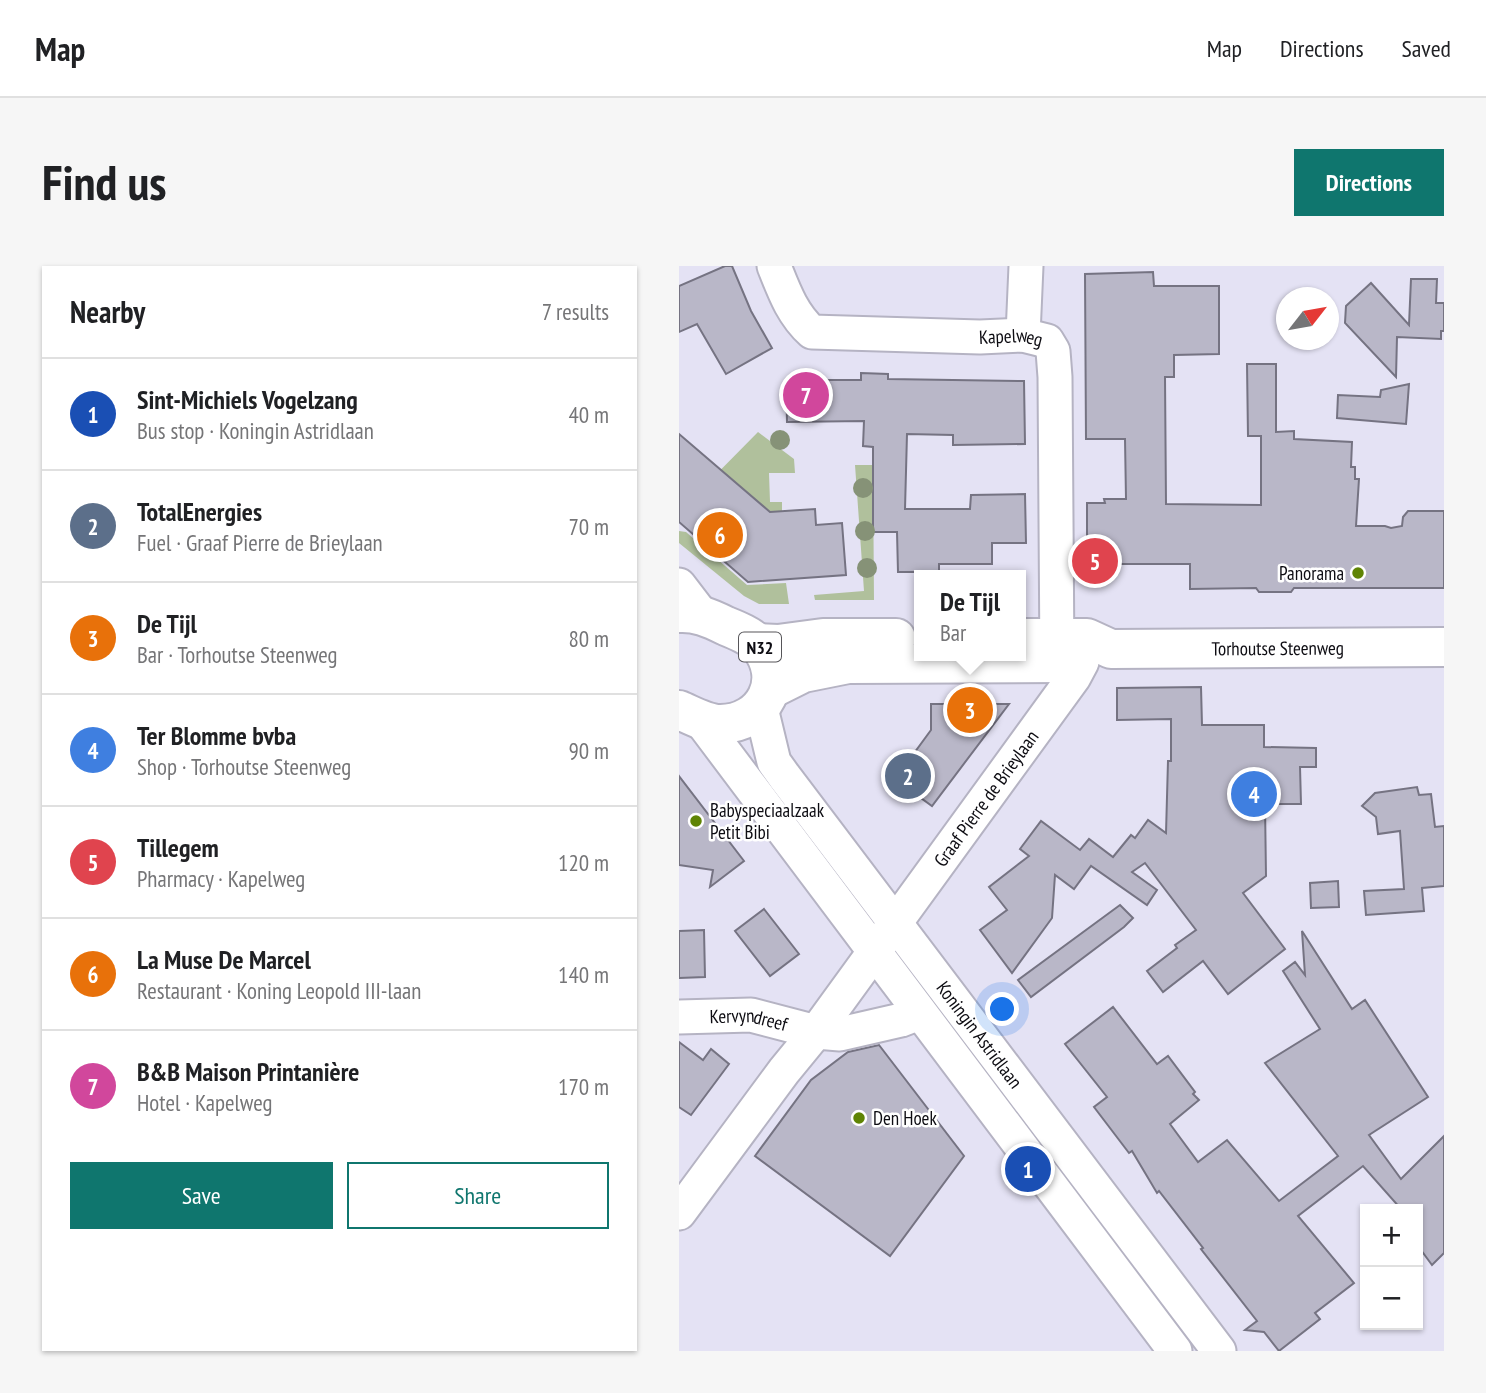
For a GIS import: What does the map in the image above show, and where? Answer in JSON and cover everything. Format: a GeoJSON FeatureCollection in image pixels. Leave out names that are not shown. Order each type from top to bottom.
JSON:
{"type":"FeatureCollection","features":[{"type":"Feature","properties":{"kind":"main road","name":"N32"},"geometry":{"type":"LineString","coordinates":[[691,614],[758,643],[778,644],[823,638],[914,639]]}},
{"type":"Feature","properties":{"kind":"main road","name":"N32"},"geometry":{"type":"LineString","coordinates":[[689,714],[717,724],[736,723],[751,716],[766,699],[772,675],[758,643]]}},
{"type":"Feature","properties":{"kind":"main road","name":"Torhoutse Steenweg"},"geometry":{"type":"LineString","coordinates":[[1026,651],[1068,648],[1444,646]]}},
{"type":"Feature","properties":{"kind":"main road","name":"Torhoutse Steenweg"},"geometry":{"type":"LineString","coordinates":[[766,699],[803,673],[848,664],[914,659]]}},
{"type":"Feature","properties":{"kind":"street","name":"Kapelweg"},"geometry":{"type":"LineString","coordinates":[[774,266],[789,304],[801,322],[812,332],[967,337],[1023,335],[1047,341],[1053,351],[1054,361],[1068,648]]}},
{"type":"Feature","properties":{"kind":"street"},"geometry":{"type":"LineString","coordinates":[[1023,335],[1026,266]]}},
{"type":"Feature","properties":{"kind":"street"},"geometry":{"type":"LineString","coordinates":[[679,585],[691,614]]}},
{"type":"Feature","properties":{"kind":"street","name":"Graaf Pierre de Brieylaan"},"geometry":{"type":"LineString","coordinates":[[816,1032],[1074,677],[1068,648]]}},
{"type":"Feature","properties":{"kind":"street","name":"Koningin Astridlaan"},"geometry":{"type":"LineString","coordinates":[[766,699],[774,762],[1219,1351]]}},
{"type":"Feature","properties":{"kind":"street","name":"Koningin Astridlaan"},"geometry":{"type":"LineString","coordinates":[[689,714],[873,951],[910,1016],[1175,1351]]}},
{"type":"Feature","properties":{"kind":"street","name":"Kervyndreef"},"geometry":{"type":"LineString","coordinates":[[679,1017],[751,1015],[816,1032],[840,1034],[910,1016]]}},
{"type":"Feature","properties":{"kind":"street"},"geometry":{"type":"LineString","coordinates":[[679,1213],[816,1032]]}},
{"type":"Feature","properties":{"kind":"street"},"geometry":{"type":"LineString","coordinates":[[1117,1275],[1144,1253]]}},
{"type":"Feature","properties":{"kind":"green space"},"geometry":{"type":"Polygon","coordinates":[[[758,432],[794,459],[795,473],[769,473],[770,502],[782,502],[782,511],[770,512],[731,478],[693,521],[681,510],[758,432]]]}},
{"type":"Feature","properties":{"kind":"green space"},"geometry":{"type":"Polygon","coordinates":[[[855,465],[873,465],[874,600],[815,600],[814,595],[864,591],[855,465]]]}},
{"type":"Feature","properties":{"kind":"green space"},"geometry":{"type":"Polygon","coordinates":[[[679,531],[686,532],[747,585],[786,583],[789,604],[759,604],[744,596],[679,543],[679,531]]]}},
{"type":"Feature","properties":{"kind":"building"},"geometry":{"type":"Polygon","coordinates":[[[725,266],[732,266],[751,311],[772,348],[726,374],[697,324],[679,332],[679,286],[725,266]]]}},
{"type":"Feature","properties":{"kind":"building"},"geometry":{"type":"Polygon","coordinates":[[[1153,272],[1154,286],[1219,286],[1219,354],[1174,355],[1174,377],[1165,377],[1166,504],[1261,505],[1261,436],[1248,436],[1247,364],[1276,364],[1276,432],[1294,431],[1294,439],[1352,442],[1351,467],[1355,467],[1355,479],[1359,479],[1356,526],[1391,528],[1402,526],[1403,517],[1408,511],[1444,511],[1444,588],[1294,588],[1291,592],[1259,592],[1256,588],[1190,589],[1190,564],[1087,564],[1087,503],[1105,503],[1104,499],[1126,499],[1125,439],[1086,439],[1085,274],[1153,272]]]}},
{"type":"Feature","properties":{"kind":"building"},"geometry":{"type":"Polygon","coordinates":[[[1411,279],[1437,279],[1436,303],[1444,303],[1444,331],[1441,331],[1441,339],[1397,337],[1396,377],[1345,323],[1346,306],[1371,283],[1409,325],[1411,279]]]}},
{"type":"Feature","properties":{"kind":"building"},"geometry":{"type":"Polygon","coordinates":[[[861,373],[888,374],[888,379],[1024,381],[1025,444],[953,445],[953,435],[907,434],[905,509],[970,509],[971,495],[1025,494],[1026,543],[992,543],[992,564],[939,564],[939,570],[898,572],[897,532],[873,532],[873,447],[863,446],[864,421],[787,422],[786,380],[861,380],[861,373]]]}},
{"type":"Feature","properties":{"kind":"building"},"geometry":{"type":"Polygon","coordinates":[[[1409,384],[1406,424],[1337,418],[1338,395],[1380,397],[1381,390],[1409,384]]]}},
{"type":"Feature","properties":{"kind":"building"},"geometry":{"type":"Polygon","coordinates":[[[679,434],[770,512],[815,509],[816,525],[842,523],[846,575],[748,582],[679,522],[679,434]]]}},
{"type":"Feature","properties":{"kind":"building"},"geometry":{"type":"Polygon","coordinates":[[[1201,687],[1202,725],[1264,725],[1264,747],[1316,748],[1316,767],[1300,767],[1301,804],[1265,804],[1266,876],[1243,893],[1285,949],[1228,994],[1203,961],[1163,992],[1147,971],[1196,930],[1145,863],[1132,872],[1157,890],[1147,905],[1091,866],[1074,889],[1055,875],[1052,918],[1012,973],[980,930],[1007,910],[989,887],[1029,856],[1020,849],[1041,821],[1080,850],[1089,839],[1113,857],[1131,835],[1135,838],[1148,820],[1166,833],[1171,719],[1117,720],[1117,688],[1201,687]]]}},
{"type":"Feature","properties":{"kind":"building"},"geometry":{"type":"Polygon","coordinates":[[[931,704],[1009,704],[932,806],[903,785],[901,771],[931,730],[931,704]]]}},
{"type":"Feature","properties":{"kind":"building","name":"Babyspeciaalzaak Petit Bibi"},"geometry":{"type":"Polygon","coordinates":[[[679,776],[744,861],[710,887],[713,870],[679,865],[679,776]]]}},
{"type":"Feature","properties":{"kind":"building"},"geometry":{"type":"Polygon","coordinates":[[[1417,787],[1419,795],[1431,794],[1435,827],[1444,826],[1444,886],[1422,888],[1424,911],[1366,915],[1364,891],[1404,889],[1400,831],[1378,834],[1376,817],[1362,806],[1375,793],[1417,787]]]}},
{"type":"Feature","properties":{"kind":"building"},"geometry":{"type":"Polygon","coordinates":[[[1338,881],[1339,907],[1311,908],[1310,883],[1338,881]]]}},
{"type":"Feature","properties":{"kind":"building"},"geometry":{"type":"Polygon","coordinates":[[[1120,905],[1133,918],[1031,997],[1018,980],[1120,905]]]}},
{"type":"Feature","properties":{"kind":"building"},"geometry":{"type":"Polygon","coordinates":[[[764,909],[799,954],[770,976],[735,931],[764,909]]]}},
{"type":"Feature","properties":{"kind":"building"},"geometry":{"type":"Polygon","coordinates":[[[704,930],[705,977],[679,978],[679,931],[704,930]]]}},
{"type":"Feature","properties":{"kind":"building"},"geometry":{"type":"Polygon","coordinates":[[[1302,931],[1352,1009],[1365,1000],[1428,1097],[1369,1135],[1401,1179],[1444,1136],[1444,1253],[1432,1265],[1423,1253],[1423,1204],[1397,1204],[1363,1166],[1298,1216],[1354,1283],[1315,1313],[1320,1319],[1279,1351],[1264,1332],[1245,1330],[1257,1321],[1159,1191],[1157,1193],[1132,1151],[1129,1153],[1094,1107],[1107,1097],[1065,1044],[1113,1007],[1157,1064],[1168,1056],[1195,1092],[1193,1094],[1199,1100],[1170,1124],[1198,1162],[1227,1140],[1279,1201],[1338,1156],[1265,1063],[1320,1029],[1283,971],[1295,962],[1305,975],[1302,931]]]}},
{"type":"Feature","properties":{"kind":"building"},"geometry":{"type":"Polygon","coordinates":[[[679,1042],[703,1060],[711,1049],[729,1064],[691,1115],[679,1107],[679,1042]]]}},
{"type":"Feature","properties":{"kind":"building","name":"Den Hoek"},"geometry":{"type":"Polygon","coordinates":[[[879,1045],[964,1156],[890,1256],[755,1156],[811,1080],[848,1052],[879,1045]]]}},
{"type":"Feature","properties":{"kind":"place","name":"B&B Maison Printanière"},"geometry":{"type":"Point","coordinates":[806,395]}},
{"type":"Feature","properties":{"kind":"place","name":"La Muse De Marcel"},"geometry":{"type":"Point","coordinates":[720,535]}},
{"type":"Feature","properties":{"kind":"place","name":"Tillegem"},"geometry":{"type":"Point","coordinates":[1095,561]}},
{"type":"Feature","properties":{"kind":"place","name":"Panorama"},"geometry":{"type":"Point","coordinates":[1358,573]}},
{"type":"Feature","properties":{"kind":"place","name":"De Tijl"},"geometry":{"type":"Point","coordinates":[970,710]}},
{"type":"Feature","properties":{"kind":"place","name":"TotalEnergies"},"geometry":{"type":"Point","coordinates":[908,776]}},
{"type":"Feature","properties":{"kind":"place","name":"Ter Blomme bvba"},"geometry":{"type":"Point","coordinates":[1254,794]}},
{"type":"Feature","properties":{"kind":"place","name":"Babyspeciaalzaak Petit Bibi"},"geometry":{"type":"Point","coordinates":[696,821]}},
{"type":"Feature","properties":{"kind":"place","name":"Den Hoek"},"geometry":{"type":"Point","coordinates":[859,1118]}},
{"type":"Feature","properties":{"kind":"place","name":"Sint-Michiels Vogelzang"},"geometry":{"type":"Point","coordinates":[1028,1169]}}]}
